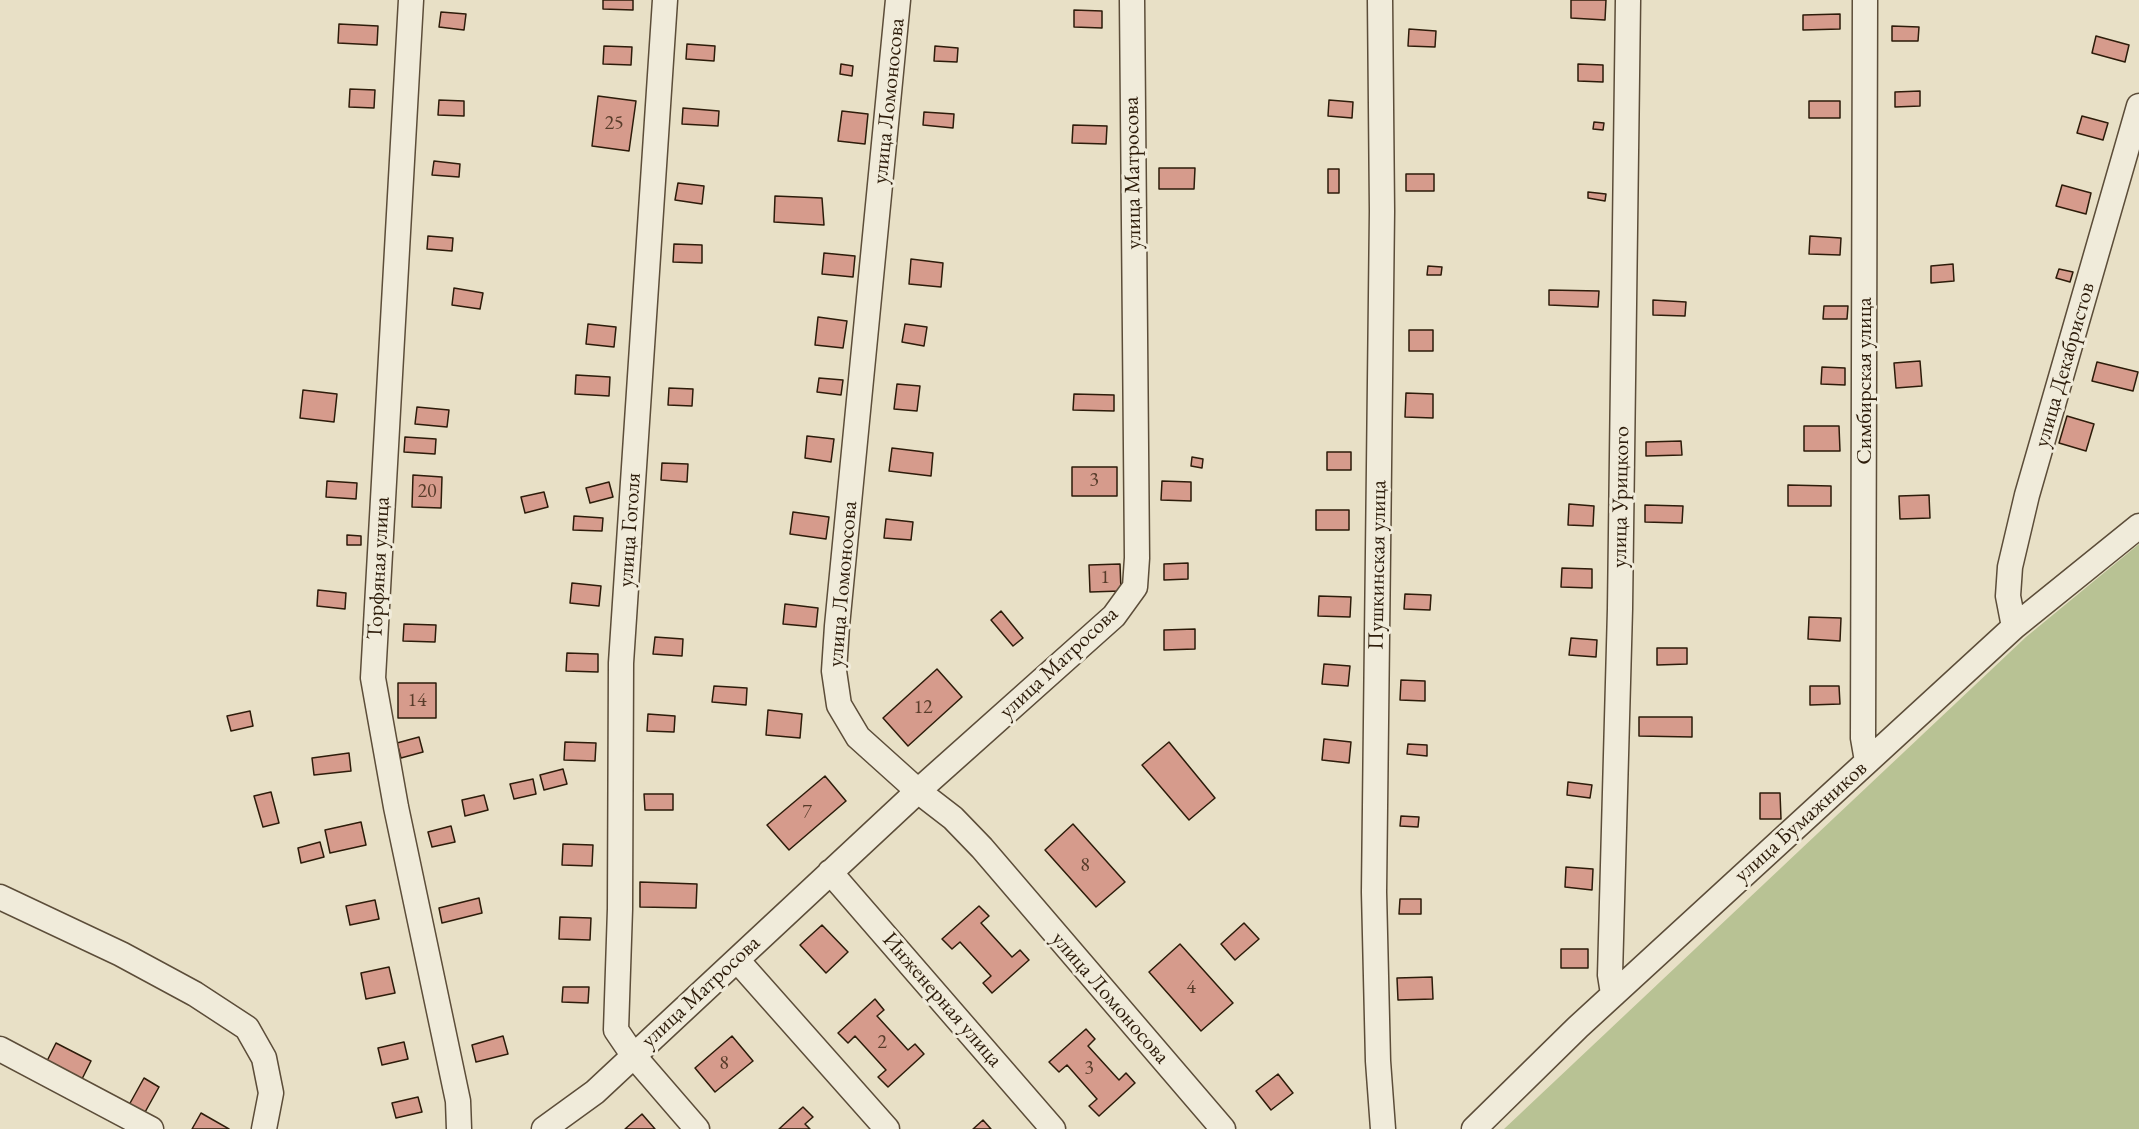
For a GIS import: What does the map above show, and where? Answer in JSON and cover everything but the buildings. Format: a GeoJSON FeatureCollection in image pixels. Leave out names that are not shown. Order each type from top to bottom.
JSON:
{"type":"FeatureCollection","features":[{"type":"Feature","properties":{"kind":"street","name":"Торфяная улица"},"geometry":{"type":"LineString","coordinates":[[411,0],[373,678],[396,807],[458,1101],[459,1129]]}},
{"type":"Feature","properties":{"kind":"street","name":"улица Гоголя"},"geometry":{"type":"LineString","coordinates":[[665,0],[621,663],[620,909],[616,1030],[633,1055],[697,1129]]}},
{"type":"Feature","properties":{"kind":"street","name":"улица Ломоносова"},"geometry":{"type":"LineString","coordinates":[[898,0],[834,671],[839,705],[858,737],[953,818],[982,848],[1223,1129]]}},
{"type":"Feature","properties":{"kind":"street","name":"улица Матросова"},"geometry":{"type":"LineString","coordinates":[[547,1128],[595,1092],[918,790],[1114,616],[1135,587],[1137,558],[1132,0]]}},
{"type":"Feature","properties":{"kind":"street","name":"Пушкинская улица"},"geometry":{"type":"LineString","coordinates":[[1380,0],[1382,211],[1374,892],[1378,1061],[1383,1129]]}},
{"type":"Feature","properties":{"kind":"street","name":"улица Урицкого"},"geometry":{"type":"LineString","coordinates":[[1613,994],[1610,975],[1620,609],[1628,0]]}},
{"type":"Feature","properties":{"kind":"street","name":"Симбирская улица"},"geometry":{"type":"LineString","coordinates":[[1865,0],[1863,738],[1867,761]]}},
{"type":"Feature","properties":{"kind":"street","name":"улица Декабристов"},"geometry":{"type":"LineString","coordinates":[[2014,627],[2008,596],[2010,567],[2027,495],[2139,106]]}},
{"type":"Feature","properties":{"kind":"street","name":"улица Бумажников"},"geometry":{"type":"LineString","coordinates":[[1474,1129],[1613,994],[2014,627],[2139,526]]}},
{"type":"Feature","properties":{"kind":"street","name":"Инженерная улица"},"geometry":{"type":"LineString","coordinates":[[830,872],[1053,1129]]}},
{"type":"Feature","properties":{"kind":"street"},"geometry":{"type":"LineString","coordinates":[[0,897],[121,954],[195,994],[247,1028],[264,1058],[271,1093],[264,1129]]}},
{"type":"Feature","properties":{"kind":"street"},"geometry":{"type":"LineString","coordinates":[[736,960],[887,1129]]}},
{"type":"Feature","properties":{"kind":"street"},"geometry":{"type":"LineString","coordinates":[[0,1049],[151,1129]]}},
{"type":"Feature","properties":{"kind":"green space"},"geometry":{"type":"Polygon","coordinates":[[[2139,544],[2139,1129],[1504,1129],[2026,637],[2139,544]]]}}]}
